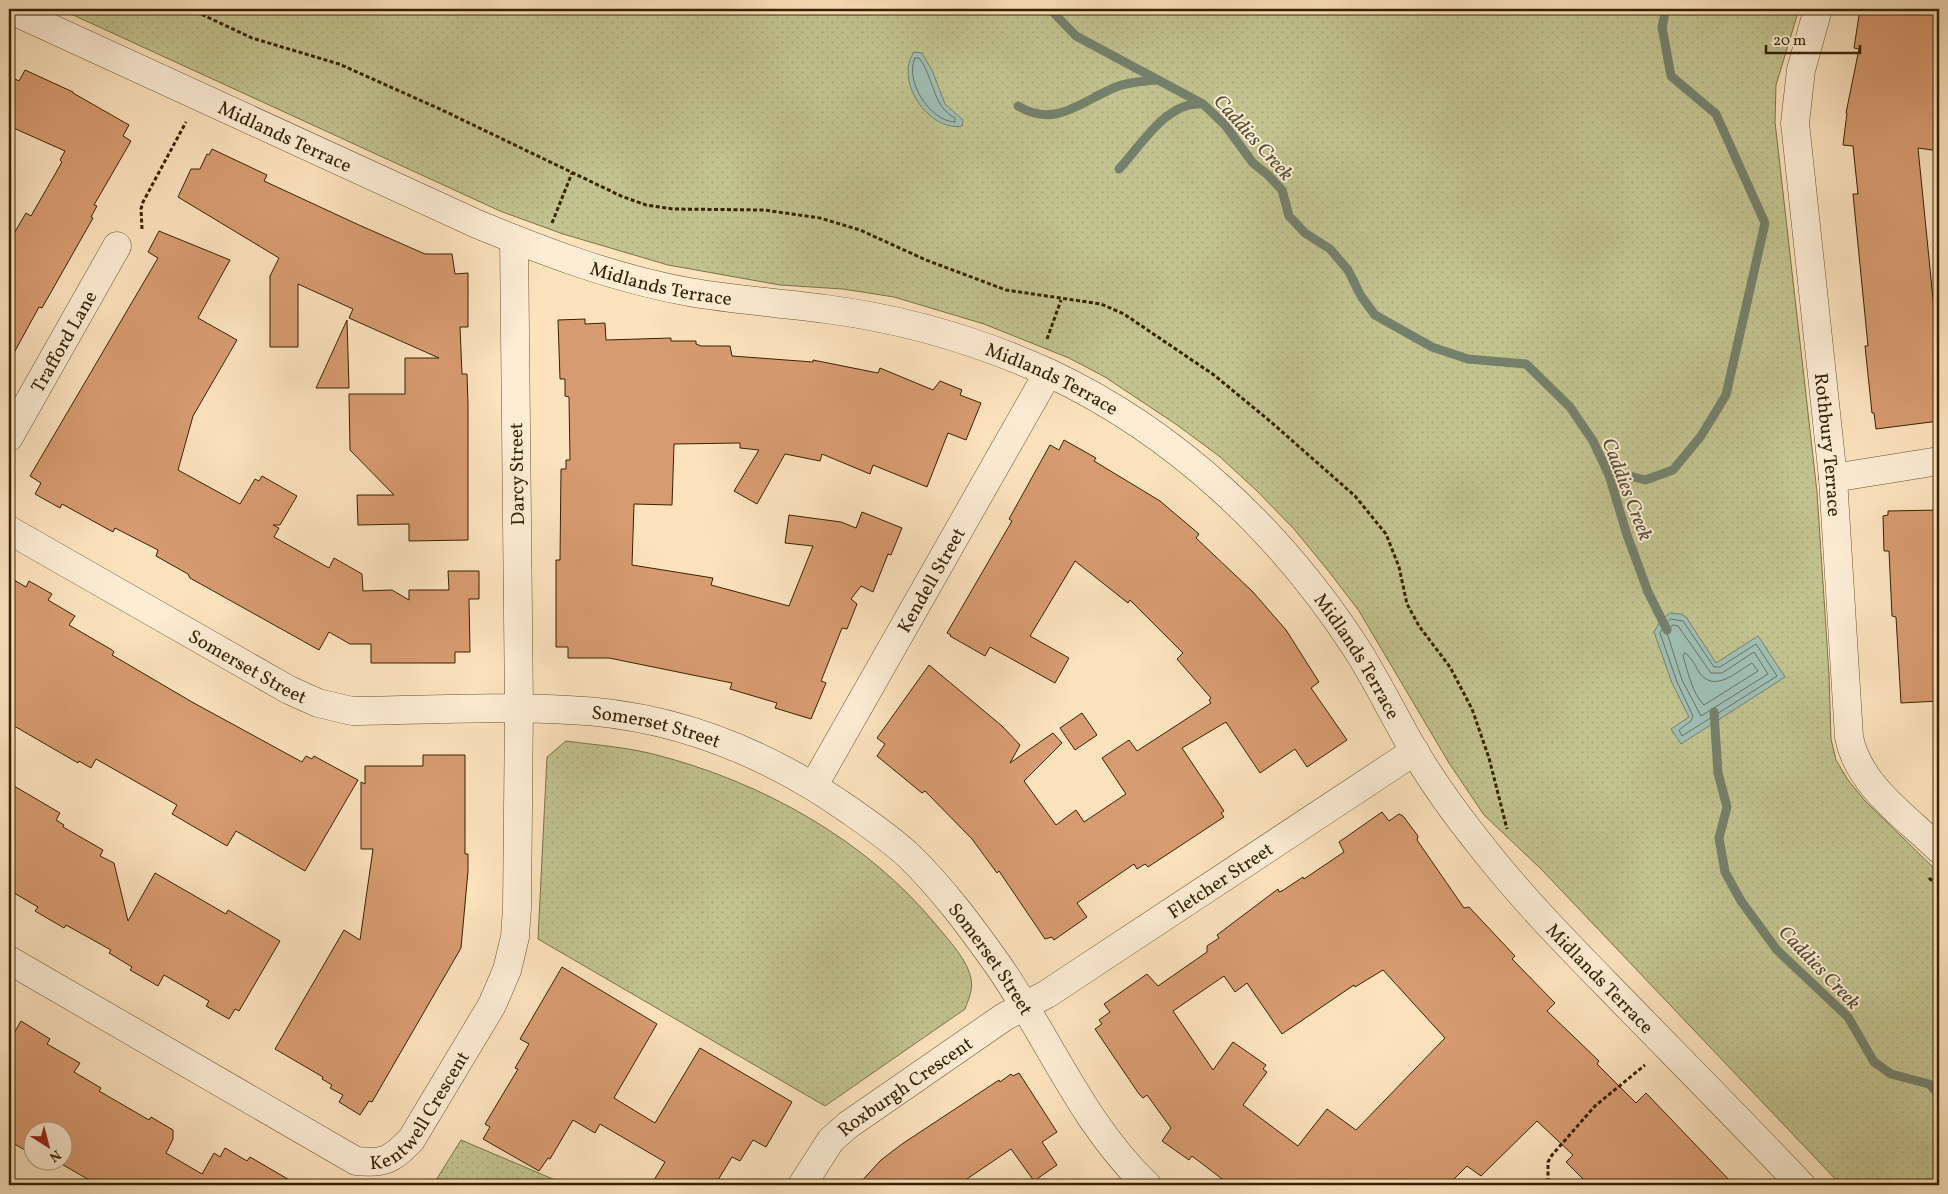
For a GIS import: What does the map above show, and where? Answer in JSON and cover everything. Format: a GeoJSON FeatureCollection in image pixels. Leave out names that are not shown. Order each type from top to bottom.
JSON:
{"type":"FeatureCollection","features":[{"type":"Feature","properties":{"kind":"street","name":"Midlands Terrace"},"geometry":{"type":"LineString","coordinates":[[9,9],[514,240],[574,262],[688,292],[828,310],[936,332],[1048,373],[1100,399],[1150,432],[1196,466],[1237,501],[1298,568],[1332,611],[1380,687],[1414,751],[1458,817],[1521,893],[1800,1185]]}},
{"type":"Feature","properties":{"kind":"street","name":"Rothbury Terrace"},"geometry":{"type":"LineString","coordinates":[[1818,9],[1801,70],[1795,123],[1833,478],[1849,737],[1852,751],[1860,768],[1871,783],[1939,849]]}},
{"type":"Feature","properties":{"kind":"street","name":"Darcy Street"},"geometry":{"type":"LineString","coordinates":[[514,240],[518,709]]}},
{"type":"Feature","properties":{"kind":"street","name":"Trafford Lane"},"geometry":{"type":"LineString","coordinates":[[9,437],[117,246]]}},
{"type":"Feature","properties":{"kind":"street","name":"Kendell Street"},"geometry":{"type":"LineString","coordinates":[[814,785],[1048,373]]}},
{"type":"Feature","properties":{"kind":"street"},"geometry":{"type":"LineString","coordinates":[[1833,478],[1939,461]]}},
{"type":"Feature","properties":{"kind":"street","name":"Somerset Street"},"geometry":{"type":"LineString","coordinates":[[9,530],[289,690],[318,704],[352,711],[569,710],[627,717],[683,729],[725,742],[763,758],[814,785],[867,822],[914,862],[959,912],[1026,1006],[1094,1122],[1131,1170],[1147,1185]]}},
{"type":"Feature","properties":{"kind":"street","name":"Kentwell Crescent"},"geometry":{"type":"LineString","coordinates":[[9,960],[356,1161],[377,1163],[396,1155],[416,1132],[492,1005],[508,970],[515,936],[517,908],[518,709]]}},
{"type":"Feature","properties":{"kind":"street","name":"Fletcher Street"},"geometry":{"type":"LineString","coordinates":[[1026,1006],[1414,751]]}},
{"type":"Feature","properties":{"kind":"street","name":"Roxburgh Crescent"},"geometry":{"type":"LineString","coordinates":[[802,1185],[831,1140],[848,1125],[1004,1017],[1026,1006]]}},
{"type":"Feature","properties":{"kind":"path"},"geometry":{"type":"LineString","coordinates":[[190,9],[252,38],[339,64],[442,110],[621,196],[646,204],[697,211],[764,210],[820,218],[860,230],[926,260],[1006,290],[1061,300],[1101,304],[1124,314],[1214,375],[1285,434],[1355,496],[1386,534],[1393,550],[1407,604],[1419,626],[1450,666],[1472,709],[1489,758],[1509,837]]}},
{"type":"Feature","properties":{"kind":"path"},"geometry":{"type":"LineString","coordinates":[[142,234],[141,209],[143,202],[186,121]]}},
{"type":"Feature","properties":{"kind":"path"},"geometry":{"type":"LineString","coordinates":[[548,231],[572,173]]}},
{"type":"Feature","properties":{"kind":"path"},"geometry":{"type":"LineString","coordinates":[[1047,340],[1061,300]]}},
{"type":"Feature","properties":{"kind":"path"},"geometry":{"type":"LineString","coordinates":[[1548,1182],[1548,1162],[1552,1155],[1595,1106],[1646,1064]]}},
{"type":"Feature","properties":{"kind":"green space"},"geometry":{"type":"Polygon","coordinates":[[[60,9],[1799,9],[1776,85],[1775,122],[1817,492],[1829,674],[1831,739],[1836,760],[1848,780],[1865,801],[1939,873],[1939,1185],[1841,1185],[1541,869],[1484,815],[1449,763],[1359,611],[1294,529],[1219,456],[1177,425],[1105,377],[1069,358],[984,324],[894,297],[843,289],[780,285],[668,265],[563,234],[500,211],[60,9]]]}},
{"type":"Feature","properties":{"kind":"green space"},"geometry":{"type":"Polygon","coordinates":[[[566,741],[653,754],[733,780],[771,797],[844,840],[878,866],[909,895],[961,956],[970,973],[972,982],[971,993],[965,1009],[825,1106],[538,939],[547,757],[566,741]]]}},
{"type":"Feature","properties":{"kind":"green space"},"geometry":{"type":"Polygon","coordinates":[[[461,1140],[567,1185],[433,1185],[461,1140]]]}},
{"type":"Feature","properties":{"kind":"water"},"geometry":{"type":"Polygon","coordinates":[[[914,52],[922,53],[932,70],[945,104],[963,120],[962,126],[950,126],[938,121],[927,113],[918,102],[908,77],[909,64],[914,52]]]}},
{"type":"Feature","properties":{"kind":"water"},"geometry":{"type":"Polygon","coordinates":[[[1670,613],[1681,614],[1686,617],[1716,663],[1758,636],[1785,677],[1681,744],[1671,729],[1689,717],[1672,683],[1654,632],[1661,620],[1670,613]]]}},
{"type":"Feature","properties":{"kind":"building"},"geometry":{"type":"Polygon","coordinates":[[[1860,9],[1939,9],[1939,151],[1918,148],[1935,319],[1939,319],[1939,421],[1876,429],[1874,413],[1872,413],[1865,346],[1868,346],[1853,194],[1858,194],[1853,146],[1843,145],[1846,113],[1859,49],[1854,48],[1860,9]]]}},
{"type":"Feature","properties":{"kind":"building"},"geometry":{"type":"Polygon","coordinates":[[[25,70],[73,92],[129,125],[123,136],[131,141],[94,205],[97,206],[91,217],[93,218],[42,308],[39,307],[9,362],[9,242],[26,213],[31,216],[62,162],[60,160],[65,151],[9,126],[9,76],[19,81],[25,70]]]}},
{"type":"Feature","properties":{"kind":"building"},"geometry":{"type":"Polygon","coordinates":[[[212,149],[267,175],[264,181],[425,254],[452,254],[455,274],[468,273],[468,327],[460,327],[462,374],[467,374],[468,540],[409,541],[409,524],[358,525],[357,495],[394,495],[350,450],[349,394],[405,394],[405,358],[439,358],[349,318],[353,309],[298,284],[298,347],[270,347],[270,276],[279,258],[178,197],[191,169],[200,169],[207,154],[209,155],[212,149]]]}},
{"type":"Feature","properties":{"kind":"building"},"geometry":{"type":"Polygon","coordinates":[[[159,231],[230,260],[198,318],[237,340],[193,416],[178,470],[240,504],[255,479],[259,481],[262,476],[297,496],[280,525],[273,525],[279,528],[274,537],[329,568],[334,558],[362,574],[363,591],[392,590],[409,600],[409,590],[449,590],[448,571],[479,571],[479,599],[469,599],[470,652],[455,652],[455,663],[371,663],[371,644],[350,644],[329,632],[319,650],[190,578],[188,574],[156,556],[158,550],[115,528],[113,532],[62,504],[60,508],[35,494],[41,483],[30,476],[158,258],[148,252],[159,231]]]}},
{"type":"Feature","properties":{"kind":"building"},"geometry":{"type":"Polygon","coordinates":[[[585,319],[585,324],[605,323],[606,340],[671,338],[671,341],[696,341],[696,344],[701,346],[730,346],[732,356],[813,362],[813,360],[878,373],[880,368],[933,390],[940,381],[962,390],[960,395],[981,403],[966,440],[948,433],[927,487],[873,465],[870,474],[822,454],[820,461],[785,454],[757,504],[734,491],[759,450],[740,448],[740,443],[674,444],[672,505],[634,504],[632,565],[713,578],[711,585],[789,606],[813,546],[785,543],[789,515],[841,522],[856,528],[862,512],[902,528],[891,555],[888,554],[873,592],[861,586],[851,599],[857,604],[847,629],[842,628],[821,681],[826,683],[811,719],[775,708],[777,703],[730,689],[732,683],[609,658],[568,658],[568,647],[556,647],[556,560],[560,560],[561,469],[566,469],[566,460],[570,460],[569,397],[565,396],[565,379],[560,379],[558,320],[585,319]]]}},
{"type":"Feature","properties":{"kind":"building"},"geometry":{"type":"Polygon","coordinates":[[[347,320],[349,388],[316,388],[347,320]]]}},
{"type":"Feature","properties":{"kind":"building"},"geometry":{"type":"Polygon","coordinates":[[[1064,440],[1096,458],[1094,461],[1160,501],[1199,534],[1196,538],[1253,592],[1286,630],[1319,682],[1311,688],[1347,740],[1307,767],[1295,749],[1260,773],[1226,722],[1182,748],[1224,811],[1221,813],[1224,817],[1148,867],[1145,864],[1137,869],[1134,864],[1077,903],[1087,917],[1054,940],[1052,937],[1045,939],[999,871],[997,873],[972,839],[925,791],[922,793],[877,756],[885,744],[877,738],[929,665],[1002,726],[1020,745],[1010,763],[1053,733],[1062,743],[1024,781],[1056,825],[1076,810],[1084,822],[1126,794],[1102,758],[1129,740],[1137,751],[1211,703],[1209,700],[1211,698],[1177,659],[1183,653],[1130,600],[1128,603],[1075,561],[1030,636],[1069,658],[1055,683],[990,647],[985,656],[947,633],[1012,521],[1009,519],[1050,445],[1059,450],[1064,440]]]}},
{"type":"Feature","properties":{"kind":"building"},"geometry":{"type":"Polygon","coordinates":[[[1939,510],[1939,701],[1901,703],[1896,617],[1892,616],[1889,551],[1884,551],[1883,516],[1888,515],[1888,511],[1939,510]]]}},
{"type":"Feature","properties":{"kind":"building"},"geometry":{"type":"Polygon","coordinates":[[[9,577],[26,587],[29,581],[52,594],[48,600],[75,616],[69,625],[112,650],[114,652],[112,655],[192,702],[302,762],[306,756],[312,759],[314,756],[358,780],[305,871],[236,831],[227,846],[172,814],[177,805],[96,759],[91,768],[79,761],[78,763],[9,723],[9,577]]]}},
{"type":"Feature","properties":{"kind":"building"},"geometry":{"type":"Polygon","coordinates":[[[1082,713],[1097,735],[1075,750],[1060,728],[1082,713]]]}},
{"type":"Feature","properties":{"kind":"building"},"geometry":{"type":"Polygon","coordinates":[[[423,755],[465,755],[465,854],[468,854],[468,871],[461,948],[372,1102],[369,1101],[360,1115],[339,1102],[343,1095],[330,1088],[332,1085],[322,1079],[323,1077],[275,1049],[344,930],[360,940],[373,849],[361,849],[361,782],[365,784],[365,766],[423,766],[423,755]]]}},
{"type":"Feature","properties":{"kind":"building"},"geometry":{"type":"Polygon","coordinates":[[[9,783],[60,813],[56,820],[64,825],[63,827],[103,850],[100,856],[114,863],[128,921],[155,873],[226,914],[228,910],[280,941],[239,1011],[235,1009],[229,1019],[206,1006],[209,1001],[164,975],[158,986],[130,970],[132,967],[109,953],[111,950],[66,925],[64,928],[35,911],[38,907],[9,890],[9,783]]]}},
{"type":"Feature","properties":{"kind":"building"},"geometry":{"type":"Polygon","coordinates":[[[1382,812],[1389,821],[1399,814],[1403,816],[1418,836],[1417,840],[1464,908],[1469,907],[1515,956],[1512,959],[1555,1003],[1547,1011],[1599,1061],[1597,1064],[1636,1103],[1646,1093],[1734,1185],[1589,1185],[1566,1162],[1573,1155],[1537,1121],[1481,1176],[1467,1166],[1448,1185],[1230,1185],[1192,1156],[1189,1160],[1162,1141],[1171,1128],[1147,1095],[1143,1098],[1139,1094],[1095,1029],[1102,1024],[1099,1020],[1110,1012],[1104,1004],[1147,974],[1158,986],[1207,952],[1207,946],[1219,938],[1217,935],[1278,889],[1279,892],[1282,891],[1303,877],[1304,879],[1344,852],[1339,842],[1382,812]],[[1383,970],[1355,987],[1354,985],[1282,1034],[1247,983],[1235,992],[1224,976],[1173,1011],[1213,1070],[1233,1042],[1266,1065],[1263,1069],[1267,1072],[1243,1105],[1298,1146],[1327,1109],[1356,1130],[1445,1038],[1383,970]]]}},
{"type":"Feature","properties":{"kind":"building"},"geometry":{"type":"Polygon","coordinates":[[[562,967],[657,1024],[614,1098],[655,1123],[700,1048],[792,1102],[766,1147],[753,1140],[740,1161],[732,1157],[715,1185],[651,1185],[665,1162],[600,1124],[595,1133],[573,1120],[550,1159],[548,1158],[539,1171],[483,1139],[490,1127],[485,1124],[518,1069],[515,1068],[529,1044],[520,1039],[562,967]]]}},
{"type":"Feature","properties":{"kind":"building"},"geometry":{"type":"Polygon","coordinates":[[[21,1021],[50,1039],[47,1044],[80,1063],[74,1072],[101,1088],[99,1091],[149,1120],[151,1117],[173,1130],[173,1139],[166,1153],[202,1174],[214,1153],[220,1157],[225,1148],[247,1161],[250,1157],[298,1185],[98,1185],[72,1170],[72,1122],[22,1122],[22,1148],[9,1141],[9,1042],[21,1021]]]}},
{"type":"Feature","properties":{"kind":"building"},"geometry":{"type":"Polygon","coordinates":[[[1019,1073],[1057,1132],[1042,1142],[1057,1165],[1034,1181],[1011,1149],[958,1185],[858,1185],[881,1160],[902,1144],[999,1080],[1000,1082],[1011,1074],[1013,1076],[1019,1073]]]}},
{"type":"Feature","properties":{"kind":"waterway","name":"Caddies Creek"},"geometry":{"type":"LineString","coordinates":[[1050,9],[1076,36],[1203,104],[1225,125],[1253,163],[1282,190],[1289,216],[1305,233],[1330,249],[1348,270],[1361,296],[1375,315],[1432,347],[1468,359],[1526,364],[1570,407],[1593,441],[1609,475],[1627,535],[1648,592],[1667,630]]}},
{"type":"Feature","properties":{"kind":"waterway"},"geometry":{"type":"LineString","coordinates":[[1609,475],[1626,475],[1645,480],[1673,470],[1701,436],[1726,395],[1765,223],[1716,114],[1671,76],[1662,27],[1666,9]]}},
{"type":"Feature","properties":{"kind":"waterway"},"geometry":{"type":"LineString","coordinates":[[1018,106],[1044,115],[1056,114],[1080,105],[1121,85],[1158,80]]}},
{"type":"Feature","properties":{"kind":"waterway"},"geometry":{"type":"LineString","coordinates":[[1119,169],[1165,118],[1176,110],[1188,105],[1200,104]]}},
{"type":"Feature","properties":{"kind":"waterway","name":"Caddies Creek"},"geometry":{"type":"LineString","coordinates":[[1714,712],[1718,773],[1727,807],[1719,838],[1725,872],[1741,901],[1777,950],[1848,1017],[1874,1062],[1891,1074],[1929,1084],[1939,1094]]}}]}
